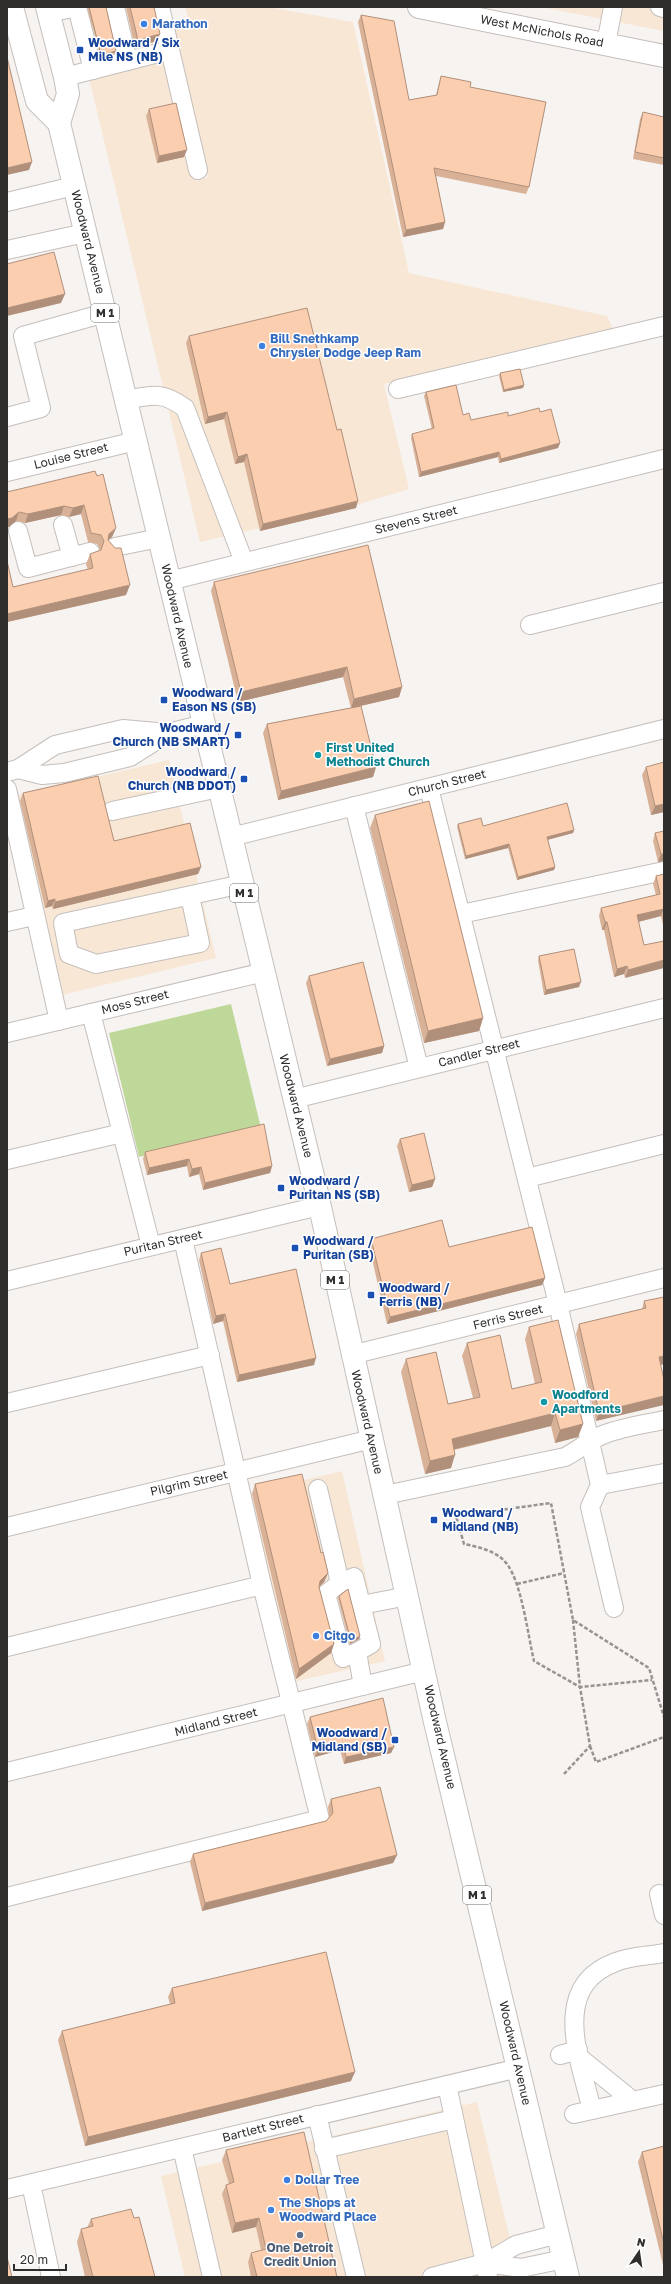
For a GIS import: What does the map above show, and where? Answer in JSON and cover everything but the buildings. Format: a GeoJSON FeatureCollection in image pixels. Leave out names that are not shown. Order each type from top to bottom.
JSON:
{"type":"FeatureCollection","features":[{"type":"Feature","properties":{"kind":"main road"},"geometry":{"type":"LineString","coordinates":[[12,7],[36,101],[59,123],[68,94],[65,77],[47,10]]}},
{"type":"Feature","properties":{"kind":"main road","name":"West McNichols Road"},"geometry":{"type":"LineString","coordinates":[[420,7],[664,56]]}},
{"type":"Feature","properties":{"kind":"main road","name":"Woodward Avenue"},"geometry":{"type":"LineString","coordinates":[[59,123],[264,972],[319,1206],[351,1354],[385,1495],[424,1672],[566,2268]]}},
{"type":"Feature","properties":{"kind":"street"},"geometry":{"type":"LineString","coordinates":[[47,10],[77,7],[86,23],[93,70]]}},
{"type":"Feature","properties":{"kind":"street"},"geometry":{"type":"LineString","coordinates":[[160,7],[198,170]]}},
{"type":"Feature","properties":{"kind":"street"},"geometry":{"type":"LineString","coordinates":[[606,44],[613,7]]}},
{"type":"Feature","properties":{"kind":"street"},"geometry":{"type":"LineString","coordinates":[[660,7],[664,8]]}},
{"type":"Feature","properties":{"kind":"street"},"geometry":{"type":"LineString","coordinates":[[114,14],[117,36],[128,61]]}},
{"type":"Feature","properties":{"kind":"street"},"geometry":{"type":"LineString","coordinates":[[65,77],[170,50]]}},
{"type":"Feature","properties":{"kind":"street"},"geometry":{"type":"LineString","coordinates":[[7,202],[74,186]]}},
{"type":"Feature","properties":{"kind":"street"},"geometry":{"type":"LineString","coordinates":[[7,250],[86,233]]}},
{"type":"Feature","properties":{"kind":"street"},"geometry":{"type":"LineString","coordinates":[[7,417],[41,408],[23,336],[105,313]]}},
{"type":"Feature","properties":{"kind":"street"},"geometry":{"type":"LineString","coordinates":[[398,389],[664,326]]}},
{"type":"Feature","properties":{"kind":"street"},"geometry":{"type":"LineString","coordinates":[[126,400],[157,394],[172,398],[185,408],[244,562]]}},
{"type":"Feature","properties":{"kind":"street","name":"Louise Street"},"geometry":{"type":"LineString","coordinates":[[7,472],[136,441]]}},
{"type":"Feature","properties":{"kind":"street","name":"Stevens Street"},"geometry":{"type":"LineString","coordinates":[[169,581],[664,459]]}},
{"type":"Feature","properties":{"kind":"street"},"geometry":{"type":"LineString","coordinates":[[63,525],[72,557]]}},
{"type":"Feature","properties":{"kind":"street"},"geometry":{"type":"LineString","coordinates":[[18,531],[28,568],[90,552]]}},
{"type":"Feature","properties":{"kind":"street"},"geometry":{"type":"LineString","coordinates":[[115,547],[159,538]]}},
{"type":"Feature","properties":{"kind":"street"},"geometry":{"type":"LineString","coordinates":[[530,625],[664,592]]}},
{"type":"Feature","properties":{"kind":"street"},"geometry":{"type":"LineString","coordinates":[[13,771],[42,775],[71,772],[130,757],[168,733],[204,724]]}},
{"type":"Feature","properties":{"kind":"street"},"geometry":{"type":"LineString","coordinates":[[13,771],[37,755],[56,745],[123,729],[168,733]]}},
{"type":"Feature","properties":{"kind":"street","name":"Church Street"},"geometry":{"type":"LineString","coordinates":[[231,837],[664,729]]}},
{"type":"Feature","properties":{"kind":"street"},"geometry":{"type":"LineString","coordinates":[[112,811],[219,788]]}},
{"type":"Feature","properties":{"kind":"street"},"geometry":{"type":"LineString","coordinates":[[429,788],[558,1304],[600,1485],[590,1507],[614,1608]]}},
{"type":"Feature","properties":{"kind":"street"},"geometry":{"type":"LineString","coordinates":[[7,789],[34,916],[60,1021]]}},
{"type":"Feature","properties":{"kind":"street"},"geometry":{"type":"LineString","coordinates":[[354,806],[419,1068]]}},
{"type":"Feature","properties":{"kind":"street"},"geometry":{"type":"LineString","coordinates":[[461,914],[664,871]]}},
{"type":"Feature","properties":{"kind":"street"},"geometry":{"type":"LineString","coordinates":[[190,896],[200,943],[96,964],[69,954],[63,923],[242,884]]}},
{"type":"Feature","properties":{"kind":"street"},"geometry":{"type":"LineString","coordinates":[[7,922],[34,916]]}},
{"type":"Feature","properties":{"kind":"street","name":"Moss Street"},"geometry":{"type":"LineString","coordinates":[[7,1033],[264,972]]}},
{"type":"Feature","properties":{"kind":"street","name":"Candler Street"},"geometry":{"type":"LineString","coordinates":[[294,1099],[664,1008]]}},
{"type":"Feature","properties":{"kind":"street"},"geometry":{"type":"LineString","coordinates":[[91,1013],[151,1246]]}},
{"type":"Feature","properties":{"kind":"street"},"geometry":{"type":"LineString","coordinates":[[7,1160],[122,1134]]}},
{"type":"Feature","properties":{"kind":"street"},"geometry":{"type":"LineString","coordinates":[[527,1178],[664,1144]]}},
{"type":"Feature","properties":{"kind":"street","name":"Puritan Street"},"geometry":{"type":"LineString","coordinates":[[7,1281],[319,1206]]}},
{"type":"Feature","properties":{"kind":"street"},"geometry":{"type":"LineString","coordinates":[[7,1897],[320,1819],[262,1586],[183,1239]]}},
{"type":"Feature","properties":{"kind":"street","name":"Ferris Street"},"geometry":{"type":"LineString","coordinates":[[351,1354],[664,1278]]}},
{"type":"Feature","properties":{"kind":"street"},"geometry":{"type":"LineString","coordinates":[[7,1403],[210,1354]]}},
{"type":"Feature","properties":{"kind":"street"},"geometry":{"type":"LineString","coordinates":[[385,1495],[565,1457],[590,1441],[605,1434],[664,1420]]}},
{"type":"Feature","properties":{"kind":"street","name":"Pilgrim Street"},"geometry":{"type":"LineString","coordinates":[[7,1527],[372,1439]]}},
{"type":"Feature","properties":{"kind":"street"},"geometry":{"type":"LineString","coordinates":[[600,1485],[664,1473]]}},
{"type":"Feature","properties":{"kind":"street"},"geometry":{"type":"LineString","coordinates":[[318,1489],[340,1583]]}},
{"type":"Feature","properties":{"kind":"street"},"geometry":{"type":"LineString","coordinates":[[354,1577],[360,1607],[371,1644],[343,1658],[341,1633],[335,1613],[326,1594],[340,1583],[354,1577]]}},
{"type":"Feature","properties":{"kind":"street"},"geometry":{"type":"LineString","coordinates":[[7,1647],[262,1586]]}},
{"type":"Feature","properties":{"kind":"street"},"geometry":{"type":"LineString","coordinates":[[360,1607],[408,1596]]}},
{"type":"Feature","properties":{"kind":"street"},"geometry":{"type":"LineString","coordinates":[[357,1652],[363,1686]]}},
{"type":"Feature","properties":{"kind":"street","name":"Midland Street"},"geometry":{"type":"LineString","coordinates":[[7,1772],[424,1672]]}},
{"type":"Feature","properties":{"kind":"street"},"geometry":{"type":"LineString","coordinates":[[659,1894],[664,1915]]}},
{"type":"Feature","properties":{"kind":"street"},"geometry":{"type":"LineString","coordinates":[[592,2110],[573,2022],[575,2000],[590,1976],[616,1962],[664,1953]]}},
{"type":"Feature","properties":{"kind":"street"},"geometry":{"type":"LineString","coordinates":[[560,2055],[579,2054],[633,2101]]}},
{"type":"Feature","properties":{"kind":"street","name":"Bartlett Street"},"geometry":{"type":"LineString","coordinates":[[7,2189],[519,2068]]}},
{"type":"Feature","properties":{"kind":"street"},"geometry":{"type":"LineString","coordinates":[[447,2085],[454,2119],[474,2272]]}},
{"type":"Feature","properties":{"kind":"street"},"geometry":{"type":"LineString","coordinates":[[574,2114],[664,2094]]}},
{"type":"Feature","properties":{"kind":"street"},"geometry":{"type":"LineString","coordinates":[[317,2115],[356,2277]]}},
{"type":"Feature","properties":{"kind":"street"},"geometry":{"type":"LineString","coordinates":[[324,2149],[454,2119]]}},
{"type":"Feature","properties":{"kind":"street"},"geometry":{"type":"LineString","coordinates":[[182,2148],[212,2277]]}},
{"type":"Feature","properties":{"kind":"street"},"geometry":{"type":"LineString","coordinates":[[31,2184],[50,2277]]}},
{"type":"Feature","properties":{"kind":"street"},"geometry":{"type":"LineString","coordinates":[[474,2272],[516,2245],[558,2234]]}},
{"type":"Feature","properties":{"kind":"street"},"geometry":{"type":"LineString","coordinates":[[432,2277],[522,2268],[566,2268]]}},
{"type":"Feature","properties":{"kind":"path"},"geometry":{"type":"LineString","coordinates":[[652,1680],[580,1687],[534,1661],[517,1584],[507,1563],[487,1550],[464,1544],[456,1516],[551,1503],[572,1620],[580,1687],[590,1746],[596,1762],[664,1736]]}},
{"type":"Feature","properties":{"kind":"path"},"geometry":{"type":"LineString","coordinates":[[517,1584],[564,1573]]}},
{"type":"Feature","properties":{"kind":"path"},"geometry":{"type":"LineString","coordinates":[[572,1620],[649,1668],[664,1717]]}},
{"type":"Feature","properties":{"kind":"path"},"geometry":{"type":"LineString","coordinates":[[564,1774],[590,1746]]}},
{"type":"Feature","properties":{"kind":"shaded area"},"geometry":{"type":"Polygon","coordinates":[[[72,7],[155,7],[196,181],[208,177],[173,23],[189,22],[185,7],[268,7],[353,22],[409,273],[607,316],[613,329],[384,384],[409,489],[350,507],[200,542],[72,7]]]}},
{"type":"Feature","properties":{"kind":"shaded area"},"geometry":{"type":"Polygon","coordinates":[[[541,7],[664,7],[664,31],[541,7]]]}},
{"type":"Feature","properties":{"kind":"shaded area"},"geometry":{"type":"Polygon","coordinates":[[[169,760],[216,958],[62,995],[15,796],[169,760]]]}},
{"type":"Feature","properties":{"kind":"shaded area"},"geometry":{"type":"Polygon","coordinates":[[[342,1471],[385,1661],[293,1682],[250,1493],[342,1471]]]}},
{"type":"Feature","properties":{"kind":"shaded area"},"geometry":{"type":"Polygon","coordinates":[[[477,2102],[519,2277],[185,2277],[161,2176],[477,2102]]]}},
{"type":"Feature","properties":{"kind":"green space"},"geometry":{"type":"Polygon","coordinates":[[[231,1004],[261,1128],[139,1157],[109,1033],[231,1004]]]}},
{"type":"Feature","properties":{"kind":"place","name":"Marathon"},"geometry":{"type":"Point","coordinates":[144,24]}},
{"type":"Feature","properties":{"kind":"place","name":"Woodward / Six Mile NS (NB)"},"geometry":{"type":"Point","coordinates":[80,50]}},
{"type":"Feature","properties":{"kind":"place","name":"Bill Snethkamp Chrysler Dodge Jeep Ram"},"geometry":{"type":"Point","coordinates":[262,346]}},
{"type":"Feature","properties":{"kind":"place","name":"Woodward / Eason NS (SB)"},"geometry":{"type":"Point","coordinates":[164,700]}},
{"type":"Feature","properties":{"kind":"place","name":"Woodward / Church (NB SMART)"},"geometry":{"type":"Point","coordinates":[238,735]}},
{"type":"Feature","properties":{"kind":"place","name":"First United Methodist Church"},"geometry":{"type":"Point","coordinates":[318,755]}},
{"type":"Feature","properties":{"kind":"place","name":"Woodward / Church (NB DDOT)"},"geometry":{"type":"Point","coordinates":[244,779]}},
{"type":"Feature","properties":{"kind":"place","name":"Woodward / Puritan NS (SB)"},"geometry":{"type":"Point","coordinates":[281,1188]}},
{"type":"Feature","properties":{"kind":"place","name":"Woodward / Puritan (SB)"},"geometry":{"type":"Point","coordinates":[295,1248]}},
{"type":"Feature","properties":{"kind":"place","name":"Woodward / Ferris (NB)"},"geometry":{"type":"Point","coordinates":[371,1295]}},
{"type":"Feature","properties":{"kind":"place","name":"Woodford Apartments"},"geometry":{"type":"Point","coordinates":[544,1402]}},
{"type":"Feature","properties":{"kind":"place","name":"Woodward / Midland (NB)"},"geometry":{"type":"Point","coordinates":[434,1520]}},
{"type":"Feature","properties":{"kind":"place","name":"Citgo"},"geometry":{"type":"Point","coordinates":[316,1636]}},
{"type":"Feature","properties":{"kind":"place","name":"Woodward / Midland (SB)"},"geometry":{"type":"Point","coordinates":[395,1740]}},
{"type":"Feature","properties":{"kind":"place","name":"Dollar Tree"},"geometry":{"type":"Point","coordinates":[287,2180]}},
{"type":"Feature","properties":{"kind":"place","name":"The Shops at Woodward Place"},"geometry":{"type":"Point","coordinates":[271,2210]}},
{"type":"Feature","properties":{"kind":"place","name":"One Detroit Credit Union"},"geometry":{"type":"Point","coordinates":[300,2235]}}]}
